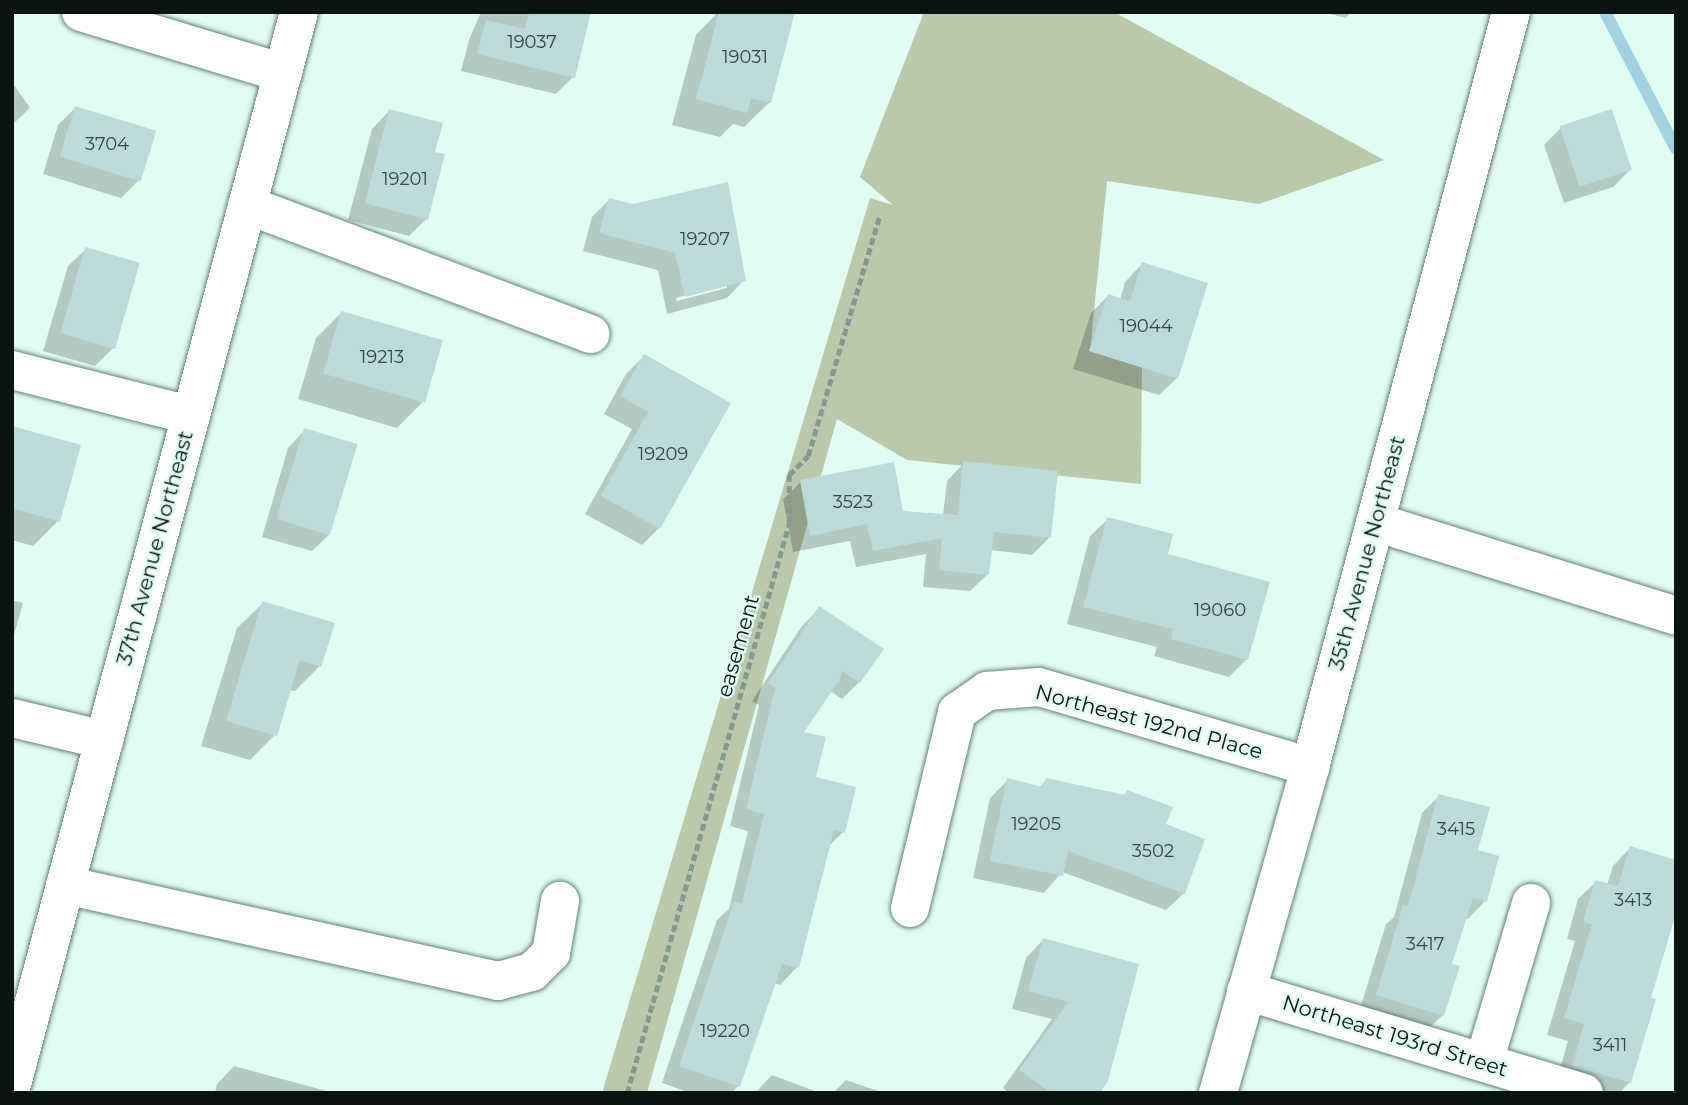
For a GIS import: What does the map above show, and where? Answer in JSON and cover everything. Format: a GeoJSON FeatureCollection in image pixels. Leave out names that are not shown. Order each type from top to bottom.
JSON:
{"type":"FeatureCollection","features":[{"type":"Feature","properties":{"kind":"street"},"geometry":{"type":"LineString","coordinates":[[81,12],[283,73]]}},
{"type":"Feature","properties":{"kind":"street","name":"37th Avenue Northeast"},"geometry":{"type":"LineString","coordinates":[[12,1084],[299,12]]}},
{"type":"Feature","properties":{"kind":"street","name":"35th Avenue Northeast"},"geometry":{"type":"LineString","coordinates":[[1218,1093],[1310,767],[1511,12]]}},
{"type":"Feature","properties":{"kind":"street"},"geometry":{"type":"LineString","coordinates":[[247,205],[591,334]]}},
{"type":"Feature","properties":{"kind":"street"},"geometry":{"type":"LineString","coordinates":[[12,370],[190,415]]}},
{"type":"Feature","properties":{"kind":"street"},"geometry":{"type":"LineString","coordinates":[[1376,522],[1676,616]]}},
{"type":"Feature","properties":{"kind":"street","name":"Northeast 192nd Place"},"geometry":{"type":"LineString","coordinates":[[910,908],[957,712],[987,691],[1040,687],[1310,767]]}},
{"type":"Feature","properties":{"kind":"street"},"geometry":{"type":"LineString","coordinates":[[12,718],[104,740]]}},
{"type":"Feature","properties":{"kind":"street"},"geometry":{"type":"LineString","coordinates":[[65,885],[498,981],[533,972],[551,953],[560,901]]}},
{"type":"Feature","properties":{"kind":"street"},"geometry":{"type":"LineString","coordinates":[[1484,1062],[1531,903]]}},
{"type":"Feature","properties":{"kind":"street","name":"Northeast 193rd Street"},"geometry":{"type":"LineString","coordinates":[[1246,991],[1584,1093]]}},
{"type":"Feature","properties":{"kind":"path","name":"easement"},"geometry":{"type":"LineString","coordinates":[[627,1093],[789,524],[789,475],[808,456],[880,214]]}},
{"type":"Feature","properties":{"kind":"green space"},"geometry":{"type":"Polygon","coordinates":[[[924,12],[1114,12],[1384,160],[1259,204],[1107,181],[1090,351],[1142,367],[1141,484],[907,460],[837,419],[647,1093],[602,1093],[870,198],[893,205],[860,177],[924,12]]]}},
{"type":"Feature","properties":{"kind":"building"},"geometry":{"type":"Polygon","coordinates":[[[529,12],[591,12],[575,78],[477,54],[486,20],[525,29],[529,12]]]}},
{"type":"Feature","properties":{"kind":"building"},"geometry":{"type":"Polygon","coordinates":[[[719,12],[795,12],[771,103],[751,98],[747,113],[696,99],[719,12]]]}},
{"type":"Feature","properties":{"kind":"building"},"geometry":{"type":"Polygon","coordinates":[[[75,106],[156,131],[141,182],[60,157],[75,106]]]}},
{"type":"Feature","properties":{"kind":"building"},"geometry":{"type":"Polygon","coordinates":[[[389,109],[443,123],[435,152],[445,154],[428,220],[365,203],[389,109]]]}},
{"type":"Feature","properties":{"kind":"building"},"geometry":{"type":"Polygon","coordinates":[[[1612,109],[1632,170],[1579,187],[1560,126],[1612,109]]]}},
{"type":"Feature","properties":{"kind":"building"},"geometry":{"type":"Polygon","coordinates":[[[728,182],[746,281],[685,297],[675,253],[599,233],[609,198],[633,204],[728,182]]]}},
{"type":"Feature","properties":{"kind":"building"},"geometry":{"type":"Polygon","coordinates":[[[85,247],[140,263],[115,349],[60,334],[85,247]]]}},
{"type":"Feature","properties":{"kind":"building"},"geometry":{"type":"Polygon","coordinates":[[[1142,262],[1208,283],[1178,379],[1089,351],[1108,294],[1130,301],[1142,262]]]}},
{"type":"Feature","properties":{"kind":"building"},"geometry":{"type":"Polygon","coordinates":[[[341,311],[443,340],[425,403],[323,373],[341,311]]]}},
{"type":"Feature","properties":{"kind":"building"},"geometry":{"type":"Polygon","coordinates":[[[644,354],[731,403],[660,529],[601,496],[648,412],[620,396],[644,354]]]}},
{"type":"Feature","properties":{"kind":"building"},"geometry":{"type":"Polygon","coordinates":[[[12,426],[81,445],[60,522],[12,508],[12,426]]]}},
{"type":"Feature","properties":{"kind":"building"},"geometry":{"type":"Polygon","coordinates":[[[304,428],[358,444],[330,535],[276,519],[304,428]]]}},
{"type":"Feature","properties":{"kind":"building"},"geometry":{"type":"Polygon","coordinates":[[[963,461],[1058,471],[1051,538],[994,532],[989,575],[939,570],[942,538],[873,551],[867,524],[810,536],[800,480],[894,462],[903,511],[958,515],[963,461]]]}},
{"type":"Feature","properties":{"kind":"building"},"geometry":{"type":"Polygon","coordinates":[[[1107,517],[1173,534],[1168,554],[1270,582],[1248,660],[1171,639],[1173,629],[1083,607],[1107,517]]]}},
{"type":"Feature","properties":{"kind":"building"},"geometry":{"type":"Polygon","coordinates":[[[262,601],[335,623],[321,667],[300,660],[277,736],[226,721],[262,601]]]}},
{"type":"Feature","properties":{"kind":"building"},"geometry":{"type":"Polygon","coordinates":[[[819,606],[884,649],[860,683],[842,671],[840,679],[804,732],[826,737],[816,777],[856,787],[845,833],[834,830],[799,968],[782,964],[740,1087],[679,1066],[734,901],[742,903],[764,814],[746,809],[775,688],[768,683],[819,606]]]}},
{"type":"Feature","properties":{"kind":"building"},"geometry":{"type":"Polygon","coordinates":[[[1007,778],[1042,787],[1046,778],[1125,795],[1127,790],[1173,807],[1166,824],[1205,839],[1185,894],[1068,851],[1063,876],[990,861],[1007,778]]]}},
{"type":"Feature","properties":{"kind":"building"},"geometry":{"type":"Polygon","coordinates":[[[1438,794],[1490,807],[1478,850],[1499,856],[1487,902],[1473,898],[1452,964],[1460,966],[1444,1016],[1376,995],[1403,905],[1408,906],[1438,794]]]}},
{"type":"Feature","properties":{"kind":"building"},"geometry":{"type":"Polygon","coordinates":[[[1630,846],[1676,860],[1676,913],[1651,998],[1656,999],[1631,1083],[1572,1066],[1584,1024],[1564,1018],[1592,924],[1583,922],[1595,880],[1618,886],[1630,846]]]}},
{"type":"Feature","properties":{"kind":"building"},"geometry":{"type":"Polygon","coordinates":[[[1043,938],[1139,964],[1108,1081],[1100,1093],[1051,1093],[1019,1070],[1068,1002],[1028,991],[1043,938]]]}},
{"type":"Feature","properties":{"kind":"waterway"},"geometry":{"type":"LineString","coordinates":[[1605,12],[1676,149]]}}]}
